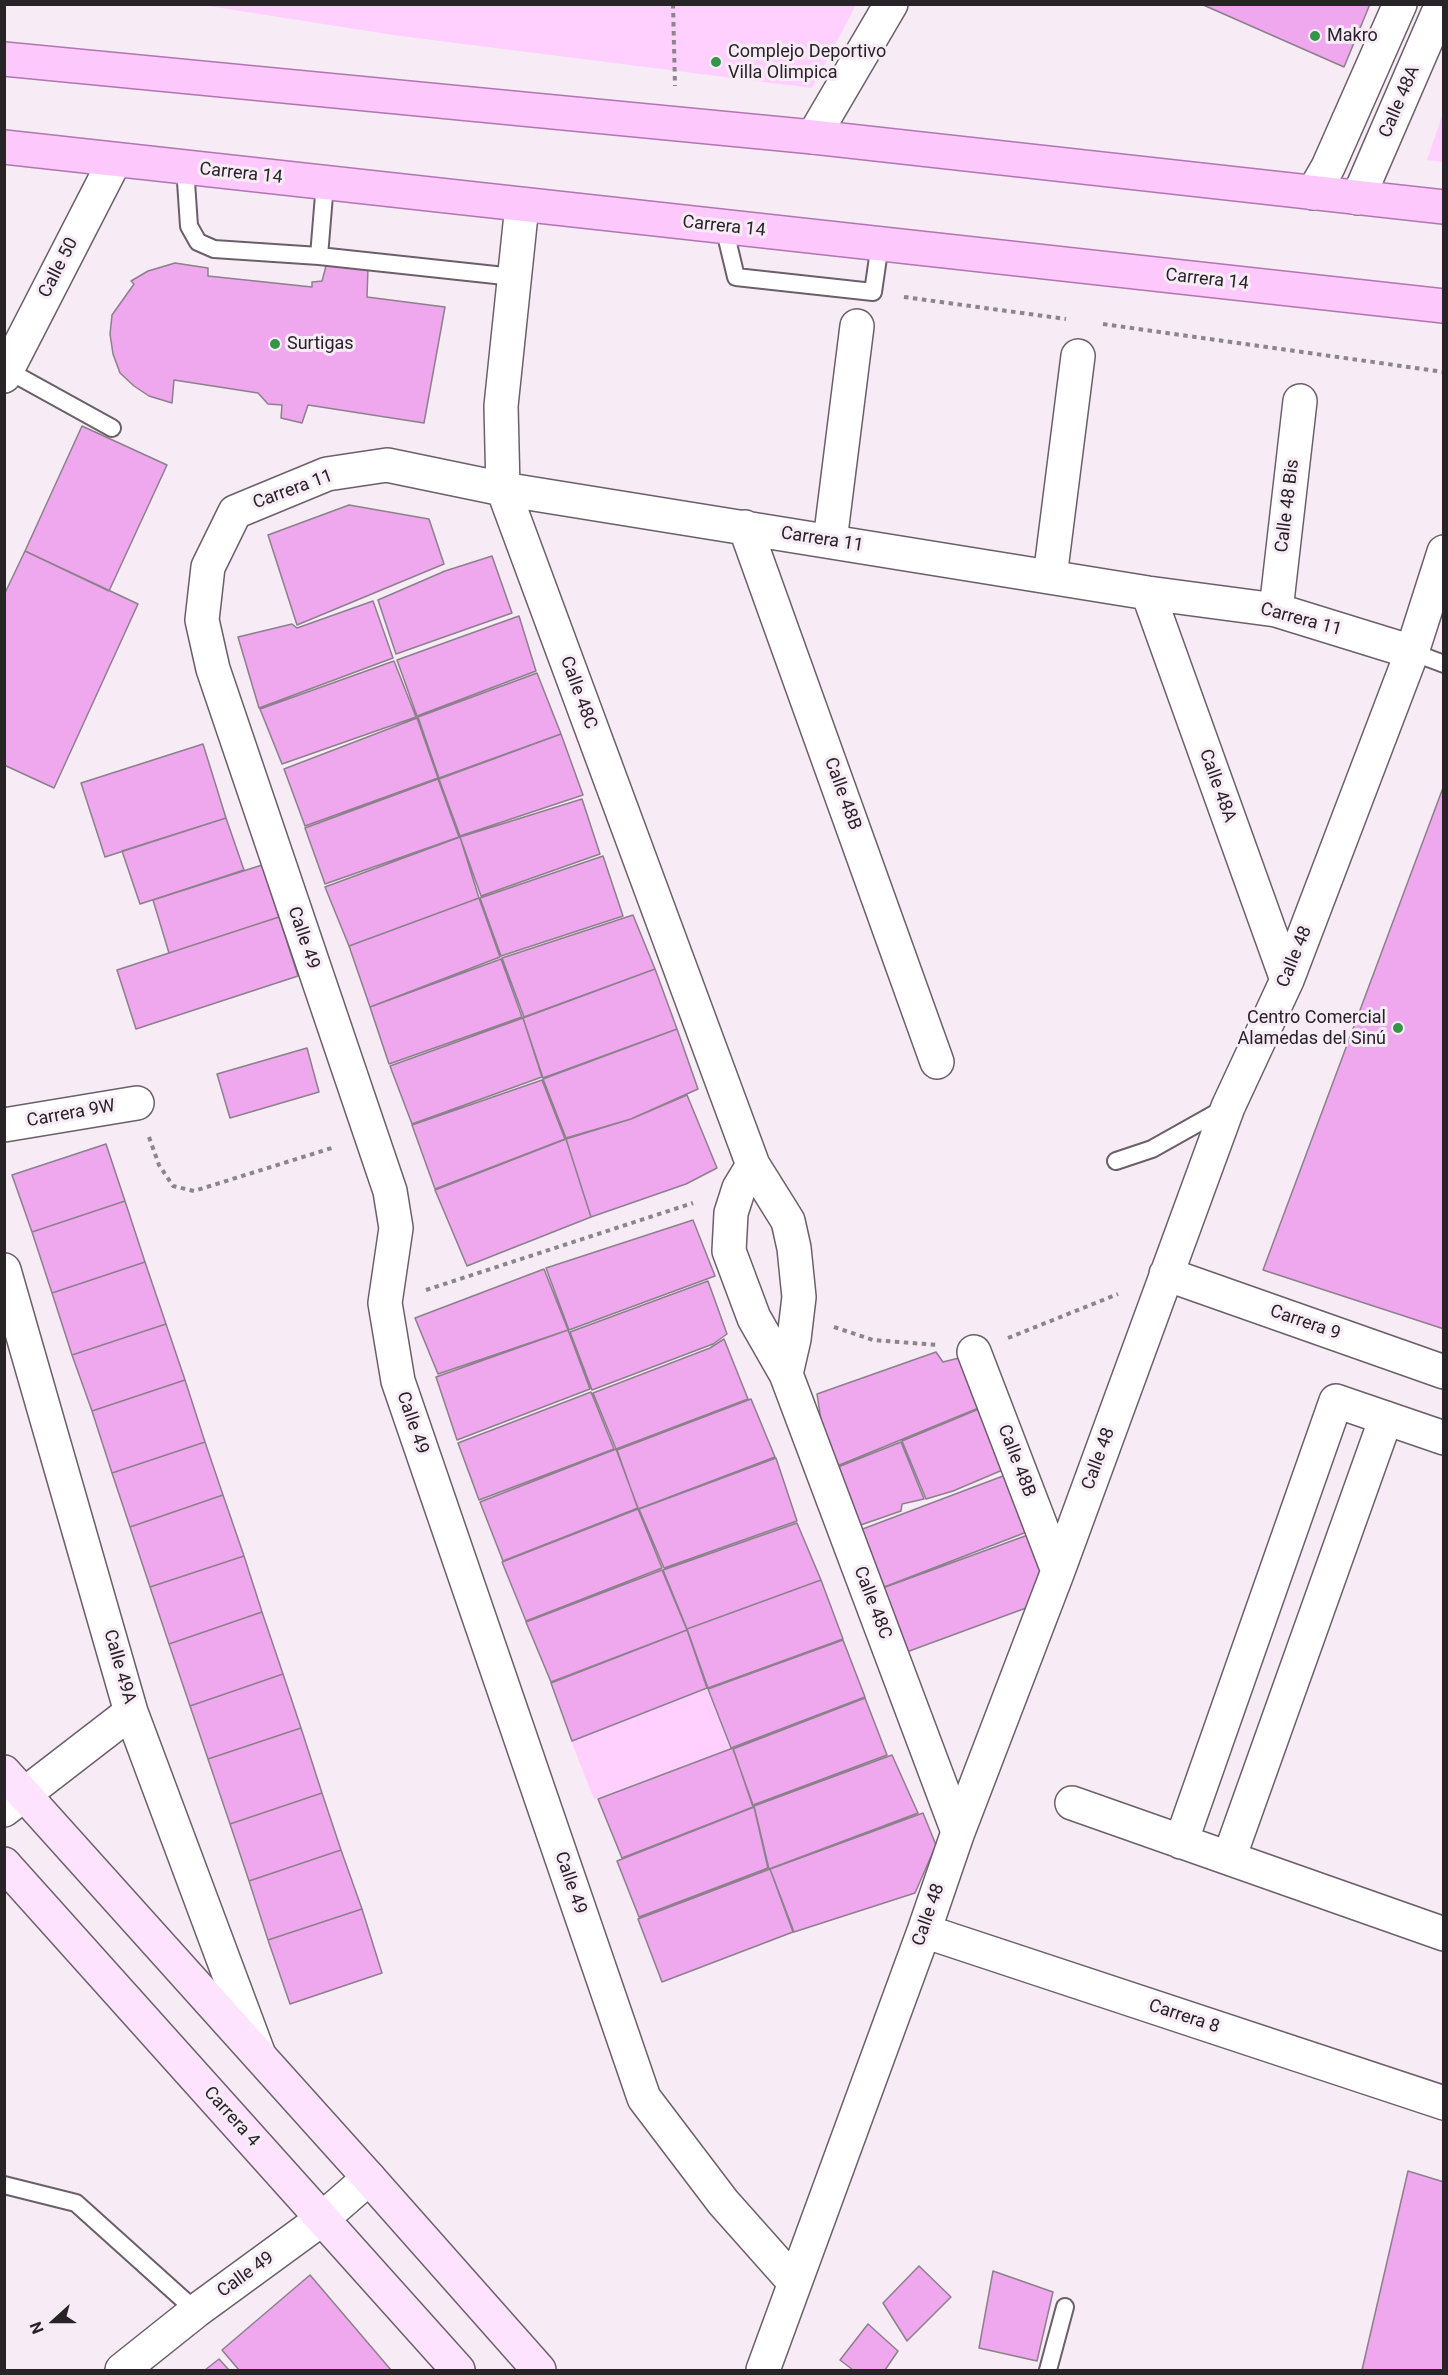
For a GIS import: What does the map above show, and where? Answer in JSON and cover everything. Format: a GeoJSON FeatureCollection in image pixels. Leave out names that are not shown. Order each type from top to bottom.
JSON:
{"type":"FeatureCollection","features":[{"type":"Feature","properties":{"kind":"main road"},"geometry":{"type":"LineString","coordinates":[[4,58],[813,137],[1443,207]]}},
{"type":"Feature","properties":{"kind":"main road","name":"Carrera 14"},"geometry":{"type":"LineString","coordinates":[[4,147],[1443,306]]}},
{"type":"Feature","properties":{"kind":"street"},"geometry":{"type":"LineString","coordinates":[[813,137],[891,4]]}},
{"type":"Feature","properties":{"kind":"street"},"geometry":{"type":"LineString","coordinates":[[1313,193],[1328,167],[1400,4]]}},
{"type":"Feature","properties":{"kind":"street","name":"Calle 48A"},"geometry":{"type":"LineString","coordinates":[[1358,198],[1442,4]]}},
{"type":"Feature","properties":{"kind":"street","name":"Calle 50"},"geometry":{"type":"LineString","coordinates":[[6,373],[115,160]]}},
{"type":"Feature","properties":{"kind":"street","name":"Calle 48C"},"geometry":{"type":"LineString","coordinates":[[522,205],[501,406],[503,489],[753,1165],[788,1221],[794,1248],[799,1297],[794,1339],[786,1374]]}},
{"type":"Feature","properties":{"kind":"street"},"geometry":{"type":"LineString","coordinates":[[830,541],[857,326]]}},
{"type":"Feature","properties":{"kind":"street"},"geometry":{"type":"LineString","coordinates":[[1050,577],[1078,356]]}},
{"type":"Feature","properties":{"kind":"street","name":"Calle 48 Bis"},"geometry":{"type":"LineString","coordinates":[[1276,610],[1300,401]]}},
{"type":"Feature","properties":{"kind":"street","name":"Carrera 11"},"geometry":{"type":"LineString","coordinates":[[235,512],[327,474],[387,465],[503,489],[1148,593],[1276,610],[1412,652]]}},
{"type":"Feature","properties":{"kind":"street","name":"Calle 49"},"geometry":{"type":"LineString","coordinates":[[235,512],[208,567],[202,620],[213,669],[390,1191],[396,1228],[386,1303],[398,1381],[644,2098],[723,2202],[795,2283]]}},
{"type":"Feature","properties":{"kind":"street","name":"Calle 48B"},"geometry":{"type":"LineString","coordinates":[[745,527],[937,1062]]}},
{"type":"Feature","properties":{"kind":"street","name":"Calle 48"},"geometry":{"type":"LineString","coordinates":[[763,2370],[958,1832],[1058,1571],[1228,1107],[1287,980],[1412,652],[1443,552]]}},
{"type":"Feature","properties":{"kind":"street","name":"Calle 48A"},"geometry":{"type":"LineString","coordinates":[[1148,593],[1287,980]]}},
{"type":"Feature","properties":{"kind":"street","name":"Carrera 9W"},"geometry":{"type":"LineString","coordinates":[[4,1125],[136,1103]]}},
{"type":"Feature","properties":{"kind":"street","name":"Calle 48C"},"geometry":{"type":"LineString","coordinates":[[753,1165],[739,1188],[731,1213],[729,1251],[754,1318],[786,1374],[958,1832]]}},
{"type":"Feature","properties":{"kind":"street","name":"Calle 49A"},"geometry":{"type":"LineString","coordinates":[[4,1270],[131,1712],[260,2055]]}},
{"type":"Feature","properties":{"kind":"street","name":"Carrera 9"},"geometry":{"type":"LineString","coordinates":[[1166,1274],[1443,1372]]}},
{"type":"Feature","properties":{"kind":"street","name":"Calle 48B"},"geometry":{"type":"LineString","coordinates":[[974,1352],[1058,1571]]}},
{"type":"Feature","properties":{"kind":"street"},"geometry":{"type":"LineString","coordinates":[[1181,1842],[1336,1401],[1443,1438]]}},
{"type":"Feature","properties":{"kind":"street"},"geometry":{"type":"LineString","coordinates":[[1229,1858],[1386,1418]]}},
{"type":"Feature","properties":{"kind":"street"},"geometry":{"type":"LineString","coordinates":[[131,1712],[11,1792],[260,2055],[539,2370]]}},
{"type":"Feature","properties":{"kind":"street"},"geometry":{"type":"LineString","coordinates":[[1072,1803],[1443,1934]]}},
{"type":"Feature","properties":{"kind":"street","name":"Carrera 4"},"geometry":{"type":"LineString","coordinates":[[4,1864],[458,2370]]}},
{"type":"Feature","properties":{"kind":"street","name":"Carrera 8"},"geometry":{"type":"LineString","coordinates":[[924,1931],[1443,2103]]}},
{"type":"Feature","properties":{"kind":"street","name":"Calle 49"},"geometry":{"type":"LineString","coordinates":[[122,2370],[195,2312],[322,2219],[369,2178]]}},
{"type":"Feature","properties":{"kind":"lane"},"geometry":{"type":"LineString","coordinates":[[185,167],[189,226],[198,242],[214,249],[319,256],[514,277]]}},
{"type":"Feature","properties":{"kind":"lane"},"geometry":{"type":"LineString","coordinates":[[319,256],[325,183]]}},
{"type":"Feature","properties":{"kind":"lane"},"geometry":{"type":"LineString","coordinates":[[724,227],[736,277],[873,292],[880,244]]}},
{"type":"Feature","properties":{"kind":"lane"},"geometry":{"type":"LineString","coordinates":[[6,373],[112,428]]}},
{"type":"Feature","properties":{"kind":"lane"},"geometry":{"type":"LineString","coordinates":[[1412,652],[1443,664]]}},
{"type":"Feature","properties":{"kind":"lane"},"geometry":{"type":"LineString","coordinates":[[1116,1161],[1152,1149],[1228,1107]]}},
{"type":"Feature","properties":{"kind":"lane"},"geometry":{"type":"LineString","coordinates":[[4,2185],[76,2203],[195,2312]]}},
{"type":"Feature","properties":{"kind":"lane"},"geometry":{"type":"LineString","coordinates":[[1048,2370],[1065,2307]]}},
{"type":"Feature","properties":{"kind":"path"},"geometry":{"type":"LineString","coordinates":[[671,123],[676,98],[673,4]]}},
{"type":"Feature","properties":{"kind":"path"},"geometry":{"type":"LineString","coordinates":[[873,292],[1075,321]]}},
{"type":"Feature","properties":{"kind":"path"},"geometry":{"type":"LineString","coordinates":[[1099,324],[1443,372]]}},
{"type":"Feature","properties":{"kind":"path"},"geometry":{"type":"LineString","coordinates":[[136,1103],[159,1165],[173,1186],[194,1191],[370,1136]]}},
{"type":"Feature","properties":{"kind":"path"},"geometry":{"type":"LineString","coordinates":[[386,1303],[705,1199]]}},
{"type":"Feature","properties":{"kind":"shaded area","name":"Complejo Deportivo Villa Olimpica"},"geometry":{"type":"Polygon","coordinates":[[[202,5],[856,5],[812,88],[400,36],[202,5]]]}},
{"type":"Feature","properties":{"kind":"shaded area"},"geometry":{"type":"Polygon","coordinates":[[[1443,113],[1443,162],[1427,160],[1443,113]]]}},
{"type":"Feature","properties":{"kind":"shaded area"},"geometry":{"type":"Polygon","coordinates":[[[707,1689],[730,1749],[594,1799],[571,1741],[707,1689]]]}},
{"type":"Feature","properties":{"kind":"building","name":"Makro"},"geometry":{"type":"Polygon","coordinates":[[[1201,4],[1370,4],[1344,67],[1201,4]]]}},
{"type":"Feature","properties":{"kind":"building","name":"Surtigas"},"geometry":{"type":"Polygon","coordinates":[[[175,263],[208,268],[208,276],[312,287],[312,282],[322,281],[326,266],[368,268],[367,297],[445,307],[424,423],[308,405],[302,423],[281,418],[282,405],[268,404],[258,393],[174,380],[172,403],[149,396],[120,373],[113,354],[110,334],[112,315],[134,284],[131,281],[148,271],[175,263]]]}},
{"type":"Feature","properties":{"kind":"building"},"geometry":{"type":"Polygon","coordinates":[[[82,426],[167,465],[109,591],[25,551],[82,426]]]}},
{"type":"Feature","properties":{"kind":"building"},"geometry":{"type":"Polygon","coordinates":[[[349,505],[429,519],[444,564],[297,625],[268,535],[349,505]]]}},
{"type":"Feature","properties":{"kind":"building"},"geometry":{"type":"Polygon","coordinates":[[[25,551],[138,604],[54,788],[4,765],[4,595],[25,551]]]}},
{"type":"Feature","properties":{"kind":"building"},"geometry":{"type":"Polygon","coordinates":[[[492,556],[512,613],[396,654],[378,600],[445,571],[492,556]]]}},
{"type":"Feature","properties":{"kind":"building"},"geometry":{"type":"Polygon","coordinates":[[[373,601],[393,658],[259,708],[238,637],[292,624],[297,628],[373,601]]]}},
{"type":"Feature","properties":{"kind":"building"},"geometry":{"type":"Polygon","coordinates":[[[519,616],[536,671],[417,716],[397,660],[519,616]]]}},
{"type":"Feature","properties":{"kind":"building"},"geometry":{"type":"Polygon","coordinates":[[[394,661],[416,717],[282,764],[260,709],[394,661]]]}},
{"type":"Feature","properties":{"kind":"building"},"geometry":{"type":"Polygon","coordinates":[[[537,673],[561,734],[439,778],[418,717],[537,673]]]}},
{"type":"Feature","properties":{"kind":"building"},"geometry":{"type":"Polygon","coordinates":[[[417,718],[438,778],[305,826],[284,769],[417,718]]]}},
{"type":"Feature","properties":{"kind":"building"},"geometry":{"type":"Polygon","coordinates":[[[561,734],[583,795],[460,836],[439,779],[561,734]]]}},
{"type":"Feature","properties":{"kind":"building"},"geometry":{"type":"Polygon","coordinates":[[[203,744],[226,818],[105,857],[81,783],[203,744]]]}},
{"type":"Feature","properties":{"kind":"building"},"geometry":{"type":"Polygon","coordinates":[[[438,779],[459,837],[325,884],[305,828],[438,779]]]}},
{"type":"Feature","properties":{"kind":"building","name":"Centro Comercial Alamedas del Sinú"},"geometry":{"type":"Polygon","coordinates":[[[1444,785],[1444,1329],[1263,1270],[1444,785]]]}},
{"type":"Feature","properties":{"kind":"building"},"geometry":{"type":"Polygon","coordinates":[[[582,799],[600,854],[481,896],[460,837],[582,799]]]}},
{"type":"Feature","properties":{"kind":"building"},"geometry":{"type":"Polygon","coordinates":[[[226,818],[244,870],[140,904],[122,851],[226,818]]]}},
{"type":"Feature","properties":{"kind":"building"},"geometry":{"type":"Polygon","coordinates":[[[460,837],[479,898],[349,946],[325,887],[460,837]]]}},
{"type":"Feature","properties":{"kind":"building"},"geometry":{"type":"Polygon","coordinates":[[[603,856],[623,916],[501,956],[480,898],[603,856]]]}},
{"type":"Feature","properties":{"kind":"building"},"geometry":{"type":"Polygon","coordinates":[[[262,865],[279,917],[169,953],[153,900],[262,865]]]}},
{"type":"Feature","properties":{"kind":"building"},"geometry":{"type":"Polygon","coordinates":[[[479,898],[500,957],[370,1007],[349,946],[479,898]]]}},
{"type":"Feature","properties":{"kind":"building"},"geometry":{"type":"Polygon","coordinates":[[[633,915],[655,969],[524,1017],[502,958],[633,915]]]}},
{"type":"Feature","properties":{"kind":"building"},"geometry":{"type":"Polygon","coordinates":[[[279,917],[298,976],[136,1029],[117,970],[279,917]]]}},
{"type":"Feature","properties":{"kind":"building"},"geometry":{"type":"Polygon","coordinates":[[[501,959],[522,1017],[389,1064],[370,1007],[501,959]]]}},
{"type":"Feature","properties":{"kind":"building"},"geometry":{"type":"Polygon","coordinates":[[[655,969],[677,1029],[543,1078],[523,1018],[655,969]]]}},
{"type":"Feature","properties":{"kind":"building"},"geometry":{"type":"Polygon","coordinates":[[[523,1018],[542,1077],[412,1124],[390,1066],[523,1018]]]}},
{"type":"Feature","properties":{"kind":"building"},"geometry":{"type":"Polygon","coordinates":[[[677,1029],[698,1089],[631,1119],[566,1138],[543,1079],[677,1029]]]}},
{"type":"Feature","properties":{"kind":"building"},"geometry":{"type":"Polygon","coordinates":[[[307,1048],[319,1092],[230,1118],[217,1074],[307,1048]]]}},
{"type":"Feature","properties":{"kind":"building"},"geometry":{"type":"Polygon","coordinates":[[[542,1080],[565,1139],[435,1189],[412,1125],[542,1080]]]}},
{"type":"Feature","properties":{"kind":"building"},"geometry":{"type":"Polygon","coordinates":[[[687,1095],[717,1168],[686,1184],[591,1217],[566,1139],[631,1119],[687,1095]]]}},
{"type":"Feature","properties":{"kind":"building"},"geometry":{"type":"Polygon","coordinates":[[[566,1139],[591,1217],[467,1266],[435,1190],[566,1139]]]}},
{"type":"Feature","properties":{"kind":"building"},"geometry":{"type":"Polygon","coordinates":[[[106,1144],[125,1201],[32,1232],[12,1175],[106,1144]]]}},
{"type":"Feature","properties":{"kind":"building"},"geometry":{"type":"Polygon","coordinates":[[[125,1201],[145,1262],[52,1293],[32,1232],[125,1201]]]}},
{"type":"Feature","properties":{"kind":"building"},"geometry":{"type":"Polygon","coordinates":[[[693,1220],[715,1276],[569,1330],[546,1268],[693,1220]]]}},
{"type":"Feature","properties":{"kind":"building"},"geometry":{"type":"Polygon","coordinates":[[[145,1262],[166,1324],[72,1355],[52,1293],[145,1262]]]}},
{"type":"Feature","properties":{"kind":"building"},"geometry":{"type":"Polygon","coordinates":[[[544,1269],[568,1330],[438,1374],[415,1318],[544,1269]]]}},
{"type":"Feature","properties":{"kind":"building"},"geometry":{"type":"Polygon","coordinates":[[[708,1281],[727,1334],[713,1344],[592,1390],[570,1332],[708,1281]]]}},
{"type":"Feature","properties":{"kind":"building"},"geometry":{"type":"Polygon","coordinates":[[[166,1324],[185,1380],[92,1411],[72,1355],[166,1324]]]}},
{"type":"Feature","properties":{"kind":"building"},"geometry":{"type":"Polygon","coordinates":[[[568,1330],[590,1389],[457,1440],[436,1377],[568,1330]]]}},
{"type":"Feature","properties":{"kind":"building"},"geometry":{"type":"Polygon","coordinates":[[[724,1339],[748,1399],[616,1449],[593,1393],[710,1348],[724,1339]]]}},
{"type":"Feature","properties":{"kind":"building"},"geometry":{"type":"Polygon","coordinates":[[[936,1352],[943,1362],[967,1356],[986,1405],[837,1466],[821,1420],[817,1394],[936,1352]]]}},
{"type":"Feature","properties":{"kind":"building"},"geometry":{"type":"Polygon","coordinates":[[[185,1380],[205,1442],[112,1473],[92,1411],[185,1380]]]}},
{"type":"Feature","properties":{"kind":"building"},"geometry":{"type":"Polygon","coordinates":[[[591,1392],[614,1449],[479,1500],[458,1443],[591,1392]]]}},
{"type":"Feature","properties":{"kind":"building"},"geometry":{"type":"Polygon","coordinates":[[[751,1399],[775,1457],[638,1509],[617,1450],[751,1399]]]}},
{"type":"Feature","properties":{"kind":"building"},"geometry":{"type":"Polygon","coordinates":[[[986,1406],[1012,1466],[953,1491],[926,1499],[902,1441],[986,1406]]]}},
{"type":"Feature","properties":{"kind":"building"},"geometry":{"type":"Polygon","coordinates":[[[205,1442],[223,1495],[130,1527],[112,1473],[205,1442]]]}},
{"type":"Feature","properties":{"kind":"building"},"geometry":{"type":"Polygon","coordinates":[[[901,1442],[924,1499],[902,1504],[901,1511],[855,1527],[833,1469],[901,1442]]]}},
{"type":"Feature","properties":{"kind":"building"},"geometry":{"type":"Polygon","coordinates":[[[616,1449],[638,1508],[503,1561],[480,1502],[616,1449]]]}},
{"type":"Feature","properties":{"kind":"building"},"geometry":{"type":"Polygon","coordinates":[[[776,1458],[797,1521],[664,1568],[639,1509],[776,1458]]]}},
{"type":"Feature","properties":{"kind":"building"},"geometry":{"type":"Polygon","coordinates":[[[1011,1473],[1032,1530],[879,1589],[860,1530],[1011,1473]]]}},
{"type":"Feature","properties":{"kind":"building"},"geometry":{"type":"Polygon","coordinates":[[[223,1495],[244,1556],[150,1587],[130,1527],[223,1495]]]}},
{"type":"Feature","properties":{"kind":"building"},"geometry":{"type":"Polygon","coordinates":[[[638,1509],[662,1568],[526,1621],[502,1562],[638,1509]]]}},
{"type":"Feature","properties":{"kind":"building"},"geometry":{"type":"Polygon","coordinates":[[[797,1523],[821,1580],[687,1629],[663,1570],[797,1523]]]}},
{"type":"Feature","properties":{"kind":"building"},"geometry":{"type":"Polygon","coordinates":[[[1036,1532],[1046,1559],[1026,1608],[904,1653],[880,1589],[1036,1532]]]}},
{"type":"Feature","properties":{"kind":"building"},"geometry":{"type":"Polygon","coordinates":[[[244,1556],[262,1612],[169,1644],[150,1587],[244,1556]]]}},
{"type":"Feature","properties":{"kind":"building"},"geometry":{"type":"Polygon","coordinates":[[[662,1570],[687,1630],[551,1682],[526,1622],[662,1570]]]}},
{"type":"Feature","properties":{"kind":"building"},"geometry":{"type":"Polygon","coordinates":[[[821,1580],[843,1639],[708,1688],[687,1629],[821,1580]]]}},
{"type":"Feature","properties":{"kind":"building"},"geometry":{"type":"Polygon","coordinates":[[[262,1612],[283,1674],[190,1706],[169,1644],[262,1612]]]}},
{"type":"Feature","properties":{"kind":"building"},"geometry":{"type":"Polygon","coordinates":[[[687,1630],[707,1688],[572,1741],[551,1683],[687,1630]]]}},
{"type":"Feature","properties":{"kind":"building"},"geometry":{"type":"Polygon","coordinates":[[[843,1640],[865,1697],[731,1748],[708,1689],[843,1640]]]}},
{"type":"Feature","properties":{"kind":"building"},"geometry":{"type":"Polygon","coordinates":[[[283,1674],[301,1728],[208,1759],[190,1706],[283,1674]]]}},
{"type":"Feature","properties":{"kind":"building"},"geometry":{"type":"Polygon","coordinates":[[[865,1698],[887,1755],[753,1805],[733,1749],[865,1698]]]}},
{"type":"Feature","properties":{"kind":"building"},"geometry":{"type":"Polygon","coordinates":[[[301,1728],[322,1793],[230,1824],[208,1759],[301,1728]]]}},
{"type":"Feature","properties":{"kind":"building"},"geometry":{"type":"Polygon","coordinates":[[[733,1748],[753,1807],[622,1858],[598,1799],[733,1748]]]}},
{"type":"Feature","properties":{"kind":"building"},"geometry":{"type":"Polygon","coordinates":[[[892,1755],[918,1813],[769,1869],[754,1806],[892,1755]]]}},
{"type":"Feature","properties":{"kind":"building"},"geometry":{"type":"Polygon","coordinates":[[[322,1793],[341,1850],[249,1881],[230,1824],[322,1793]]]}},
{"type":"Feature","properties":{"kind":"building"},"geometry":{"type":"Polygon","coordinates":[[[754,1807],[768,1868],[639,1917],[617,1861],[754,1807]]]}},
{"type":"Feature","properties":{"kind":"building"},"geometry":{"type":"Polygon","coordinates":[[[923,1813],[936,1845],[915,1893],[794,1932],[770,1869],[923,1813]]]}},
{"type":"Feature","properties":{"kind":"building"},"geometry":{"type":"Polygon","coordinates":[[[341,1850],[362,1909],[268,1940],[249,1881],[341,1850]]]}},
{"type":"Feature","properties":{"kind":"building"},"geometry":{"type":"Polygon","coordinates":[[[770,1869],[793,1932],[662,1982],[638,1919],[770,1869]]]}},
{"type":"Feature","properties":{"kind":"building"},"geometry":{"type":"Polygon","coordinates":[[[362,1909],[382,1973],[290,2004],[268,1940],[362,1909]]]}},
{"type":"Feature","properties":{"kind":"building"},"geometry":{"type":"Polygon","coordinates":[[[1408,2171],[1444,2182],[1444,2370],[1362,2370],[1408,2171]]]}},
{"type":"Feature","properties":{"kind":"building"},"geometry":{"type":"Polygon","coordinates":[[[919,2266],[951,2297],[907,2341],[883,2303],[919,2266]]]}},
{"type":"Feature","properties":{"kind":"building"},"geometry":{"type":"Polygon","coordinates":[[[993,2271],[1053,2292],[1037,2361],[979,2348],[993,2271]]]}},
{"type":"Feature","properties":{"kind":"building"},"geometry":{"type":"Polygon","coordinates":[[[310,2275],[391,2370],[239,2370],[222,2350],[310,2275]]]}},
{"type":"Feature","properties":{"kind":"building"},"geometry":{"type":"Polygon","coordinates":[[[868,2324],[898,2351],[885,2370],[853,2370],[840,2360],[868,2324]]]}},
{"type":"Feature","properties":{"kind":"building"},"geometry":{"type":"Polygon","coordinates":[[[219,2359],[229,2370],[205,2370],[219,2359]]]}},
{"type":"Feature","properties":{"kind":"place","name":"Makro"},"geometry":{"type":"Point","coordinates":[1315,36]}},
{"type":"Feature","properties":{"kind":"place","name":"Complejo Deportivo Villa Olimpica"},"geometry":{"type":"Point","coordinates":[716,62]}},
{"type":"Feature","properties":{"kind":"place","name":"Surtigas"},"geometry":{"type":"Point","coordinates":[275,344]}},
{"type":"Feature","properties":{"kind":"place","name":"Centro Comercial Alamedas del Sinú"},"geometry":{"type":"Point","coordinates":[1398,1028]}}]}
